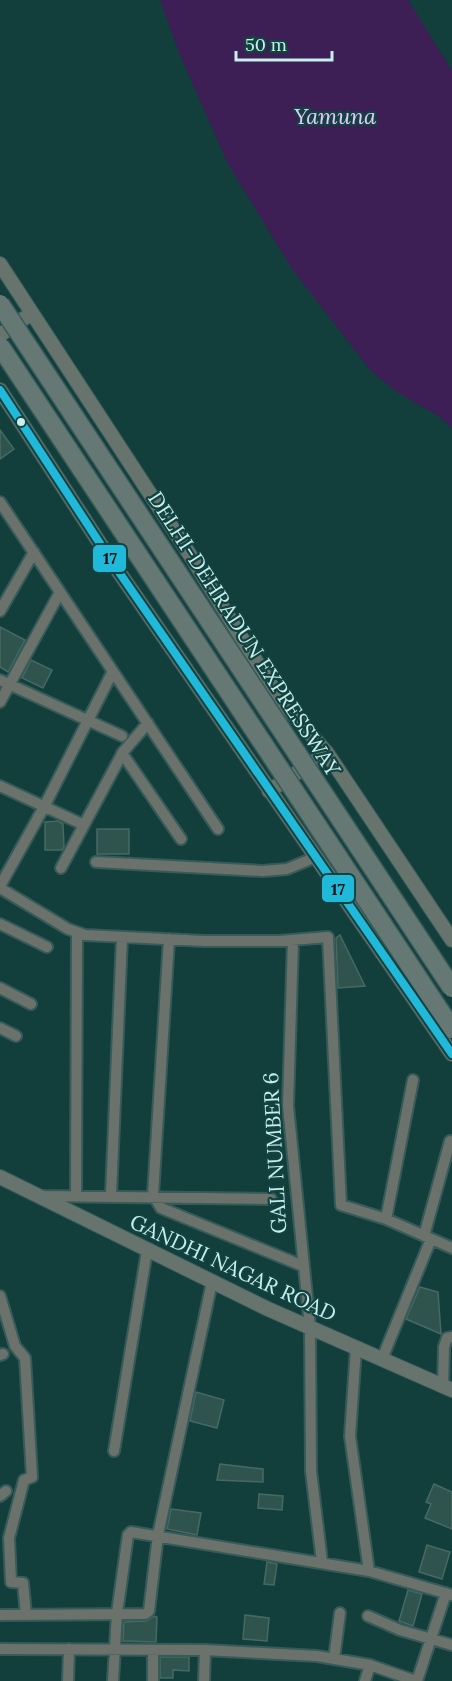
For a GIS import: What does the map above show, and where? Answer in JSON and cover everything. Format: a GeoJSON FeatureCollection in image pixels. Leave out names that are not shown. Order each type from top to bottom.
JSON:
{"type":"FeatureCollection","features":[{"type":"Feature","properties":{"kind":"highway","name":"DELHI-DEHRADUN EXPRESSWAY"},"geometry":{"type":"LineString","coordinates":[[0,304],[452,988]]}},
{"type":"Feature","properties":{"kind":"highway","name":"DELHI-DEHRADUN EXPRESSWAY"},"geometry":{"type":"LineString","coordinates":[[0,346],[452,1029]]}},
{"type":"Feature","properties":{"kind":"street"},"geometry":{"type":"LineString","coordinates":[[0,264],[279,698],[327,753],[452,940]]}},
{"type":"Feature","properties":{"kind":"street"},"geometry":{"type":"LineString","coordinates":[[0,335],[33,313]]}},
{"type":"Feature","properties":{"kind":"street"},"geometry":{"type":"LineString","coordinates":[[0,390],[112,562],[452,1054]]}},
{"type":"Feature","properties":{"kind":"street"},"geometry":{"type":"LineString","coordinates":[[1,509],[34,552],[59,594],[218,830]]}},
{"type":"Feature","properties":{"kind":"street"},"geometry":{"type":"LineString","coordinates":[[0,611],[34,552]]}},
{"type":"Feature","properties":{"kind":"street"},"geometry":{"type":"LineString","coordinates":[[0,702],[5,682],[59,594]]}},
{"type":"Feature","properties":{"kind":"street"},"geometry":{"type":"LineString","coordinates":[[112,673],[44,807],[0,887],[77,933],[169,939],[293,940],[325,936],[329,939],[341,1205],[386,1219],[452,1248]]}},
{"type":"Feature","properties":{"kind":"street"},"geometry":{"type":"LineString","coordinates":[[5,682],[122,735]]}},
{"type":"Feature","properties":{"kind":"street"},"geometry":{"type":"LineString","coordinates":[[61,868],[122,753],[148,723]]}},
{"type":"Feature","properties":{"kind":"street"},"geometry":{"type":"LineString","coordinates":[[122,753],[181,839]]}},
{"type":"Feature","properties":{"kind":"street"},"geometry":{"type":"LineString","coordinates":[[269,791],[327,753]]}},
{"type":"Feature","properties":{"kind":"street"},"geometry":{"type":"LineString","coordinates":[[0,786],[84,825]]}},
{"type":"Feature","properties":{"kind":"street"},"geometry":{"type":"LineString","coordinates":[[96,862],[263,871],[287,868],[316,857]]}},
{"type":"Feature","properties":{"kind":"street"},"geometry":{"type":"LineString","coordinates":[[0,924],[47,947]]}},
{"type":"Feature","properties":{"kind":"street"},"geometry":{"type":"LineString","coordinates":[[76,1195],[77,933]]}},
{"type":"Feature","properties":{"kind":"street"},"geometry":{"type":"LineString","coordinates":[[111,1195],[122,937]]}},
{"type":"Feature","properties":{"kind":"street"},"geometry":{"type":"LineString","coordinates":[[169,939],[153,1196],[161,1208],[303,1266]]}},
{"type":"Feature","properties":{"kind":"street","name":"GALI NUMBER 6"},"geometry":{"type":"LineString","coordinates":[[293,940],[288,1106],[309,1327],[311,1471],[322,1563]]}},
{"type":"Feature","properties":{"kind":"street"},"geometry":{"type":"LineString","coordinates":[[0,988],[31,1004]]}},
{"type":"Feature","properties":{"kind":"street"},"geometry":{"type":"LineString","coordinates":[[0,1028],[16,1036]]}},
{"type":"Feature","properties":{"kind":"street"},"geometry":{"type":"LineString","coordinates":[[386,1219],[413,1080]]}},
{"type":"Feature","properties":{"kind":"street"},"geometry":{"type":"LineString","coordinates":[[382,1359],[428,1238],[450,1141]]}},
{"type":"Feature","properties":{"kind":"street","name":"GANDHI NAGAR ROAD"},"geometry":{"type":"LineString","coordinates":[[0,1177],[212,1282],[447,1388]]}},
{"type":"Feature","properties":{"kind":"street"},"geometry":{"type":"LineString","coordinates":[[37,1196],[111,1195],[271,1199]]}},
{"type":"Feature","properties":{"kind":"street"},"geometry":{"type":"LineString","coordinates":[[114,1451],[147,1251]]}},
{"type":"Feature","properties":{"kind":"street"},"geometry":{"type":"LineString","coordinates":[[0,1616],[149,1611],[158,1535],[212,1282]]}},
{"type":"Feature","properties":{"kind":"street"},"geometry":{"type":"LineString","coordinates":[[0,1296],[15,1346],[25,1358],[32,1477],[24,1480],[9,1538],[11,1582],[23,1583],[26,1615]]}},
{"type":"Feature","properties":{"kind":"street"},"geometry":{"type":"LineString","coordinates":[[447,1388],[444,1347],[447,1338],[452,1337]]}},
{"type":"Feature","properties":{"kind":"street"},"geometry":{"type":"LineString","coordinates":[[356,1348],[350,1436],[369,1571]]}},
{"type":"Feature","properties":{"kind":"street"},"geometry":{"type":"LineString","coordinates":[[0,1649],[69,1648],[114,1649],[153,1650],[205,1650],[334,1659],[370,1665],[416,1681],[449,1594],[369,1571],[158,1535],[129,1533],[117,1613],[114,1649],[113,1681]]}},
{"type":"Feature","properties":{"kind":"street"},"geometry":{"type":"LineString","coordinates":[[334,1659],[340,1613]]}},
{"type":"Feature","properties":{"kind":"street"},"geometry":{"type":"LineString","coordinates":[[368,1616],[400,1630],[452,1645]]}},
{"type":"Feature","properties":{"kind":"street"},"geometry":{"type":"LineString","coordinates":[[68,1681],[69,1648]]}},
{"type":"Feature","properties":{"kind":"street"},"geometry":{"type":"LineString","coordinates":[[153,1650],[153,1681]]}},
{"type":"Feature","properties":{"kind":"street"},"geometry":{"type":"LineString","coordinates":[[204,1681],[205,1650]]}},
{"type":"Feature","properties":{"kind":"street"},"geometry":{"type":"LineString","coordinates":[[365,1681],[370,1665]]}},
{"type":"Feature","properties":{"kind":"water","name":"Yamuna"},"geometry":{"type":"Polygon","coordinates":[[[160,0],[408,0],[452,71],[452,428],[440,417],[397,392],[371,371],[292,269],[228,164],[179,53],[160,0]]]}},
{"type":"Feature","properties":{"kind":"building"},"geometry":{"type":"Polygon","coordinates":[[[0,430],[14,449],[0,459],[0,430]]]}},
{"type":"Feature","properties":{"kind":"building"},"geometry":{"type":"Polygon","coordinates":[[[0,627],[25,640],[8,672],[0,667],[0,627]]]}},
{"type":"Feature","properties":{"kind":"building"},"geometry":{"type":"Polygon","coordinates":[[[31,660],[52,670],[43,688],[22,678],[31,660]]]}},
{"type":"Feature","properties":{"kind":"building"},"geometry":{"type":"Polygon","coordinates":[[[58,821],[63,824],[64,847],[62,850],[45,850],[45,822],[58,821]]]}},
{"type":"Feature","properties":{"kind":"building"},"geometry":{"type":"Polygon","coordinates":[[[97,829],[129,829],[129,854],[97,854],[97,829]]]}},
{"type":"Feature","properties":{"kind":"building"},"geometry":{"type":"Polygon","coordinates":[[[340,935],[365,986],[338,988],[336,938],[340,935]]]}},
{"type":"Feature","properties":{"kind":"building"},"geometry":{"type":"Polygon","coordinates":[[[420,1287],[438,1292],[441,1334],[406,1319],[420,1287]]]}},
{"type":"Feature","properties":{"kind":"building"},"geometry":{"type":"Polygon","coordinates":[[[196,1392],[224,1400],[217,1428],[190,1421],[196,1392]]]}},
{"type":"Feature","properties":{"kind":"building"},"geometry":{"type":"Polygon","coordinates":[[[220,1464],[263,1469],[263,1482],[217,1480],[220,1464]]]}},
{"type":"Feature","properties":{"kind":"building"},"geometry":{"type":"Polygon","coordinates":[[[434,1484],[452,1492],[452,1529],[425,1518],[431,1504],[426,1502],[434,1484]]]}},
{"type":"Feature","properties":{"kind":"building"},"geometry":{"type":"Polygon","coordinates":[[[259,1494],[283,1496],[282,1510],[258,1508],[259,1494]]]}},
{"type":"Feature","properties":{"kind":"building"},"geometry":{"type":"Polygon","coordinates":[[[171,1509],[201,1513],[197,1535],[167,1529],[171,1509]]]}},
{"type":"Feature","properties":{"kind":"building"},"geometry":{"type":"Polygon","coordinates":[[[427,1545],[450,1552],[442,1579],[419,1572],[427,1545]]]}},
{"type":"Feature","properties":{"kind":"building"},"geometry":{"type":"Polygon","coordinates":[[[267,1562],[277,1564],[274,1585],[264,1584],[267,1562]]]}},
{"type":"Feature","properties":{"kind":"building"},"geometry":{"type":"Polygon","coordinates":[[[408,1590],[422,1594],[413,1626],[399,1621],[408,1590]]]}},
{"type":"Feature","properties":{"kind":"building"},"geometry":{"type":"Polygon","coordinates":[[[245,1615],[269,1618],[267,1641],[243,1639],[245,1615]]]}},
{"type":"Feature","properties":{"kind":"building"},"geometry":{"type":"Polygon","coordinates":[[[154,1616],[157,1617],[156,1642],[123,1641],[124,1622],[146,1621],[154,1616]]]}},
{"type":"Feature","properties":{"kind":"building"},"geometry":{"type":"Polygon","coordinates":[[[160,1657],[189,1657],[189,1671],[173,1670],[173,1678],[160,1678],[160,1657]]]}},
{"type":"Feature","properties":{"kind":"transit line","name":"17"},"geometry":{"type":"LineString","coordinates":[[0,390],[112,562],[452,1054]]}}]}
